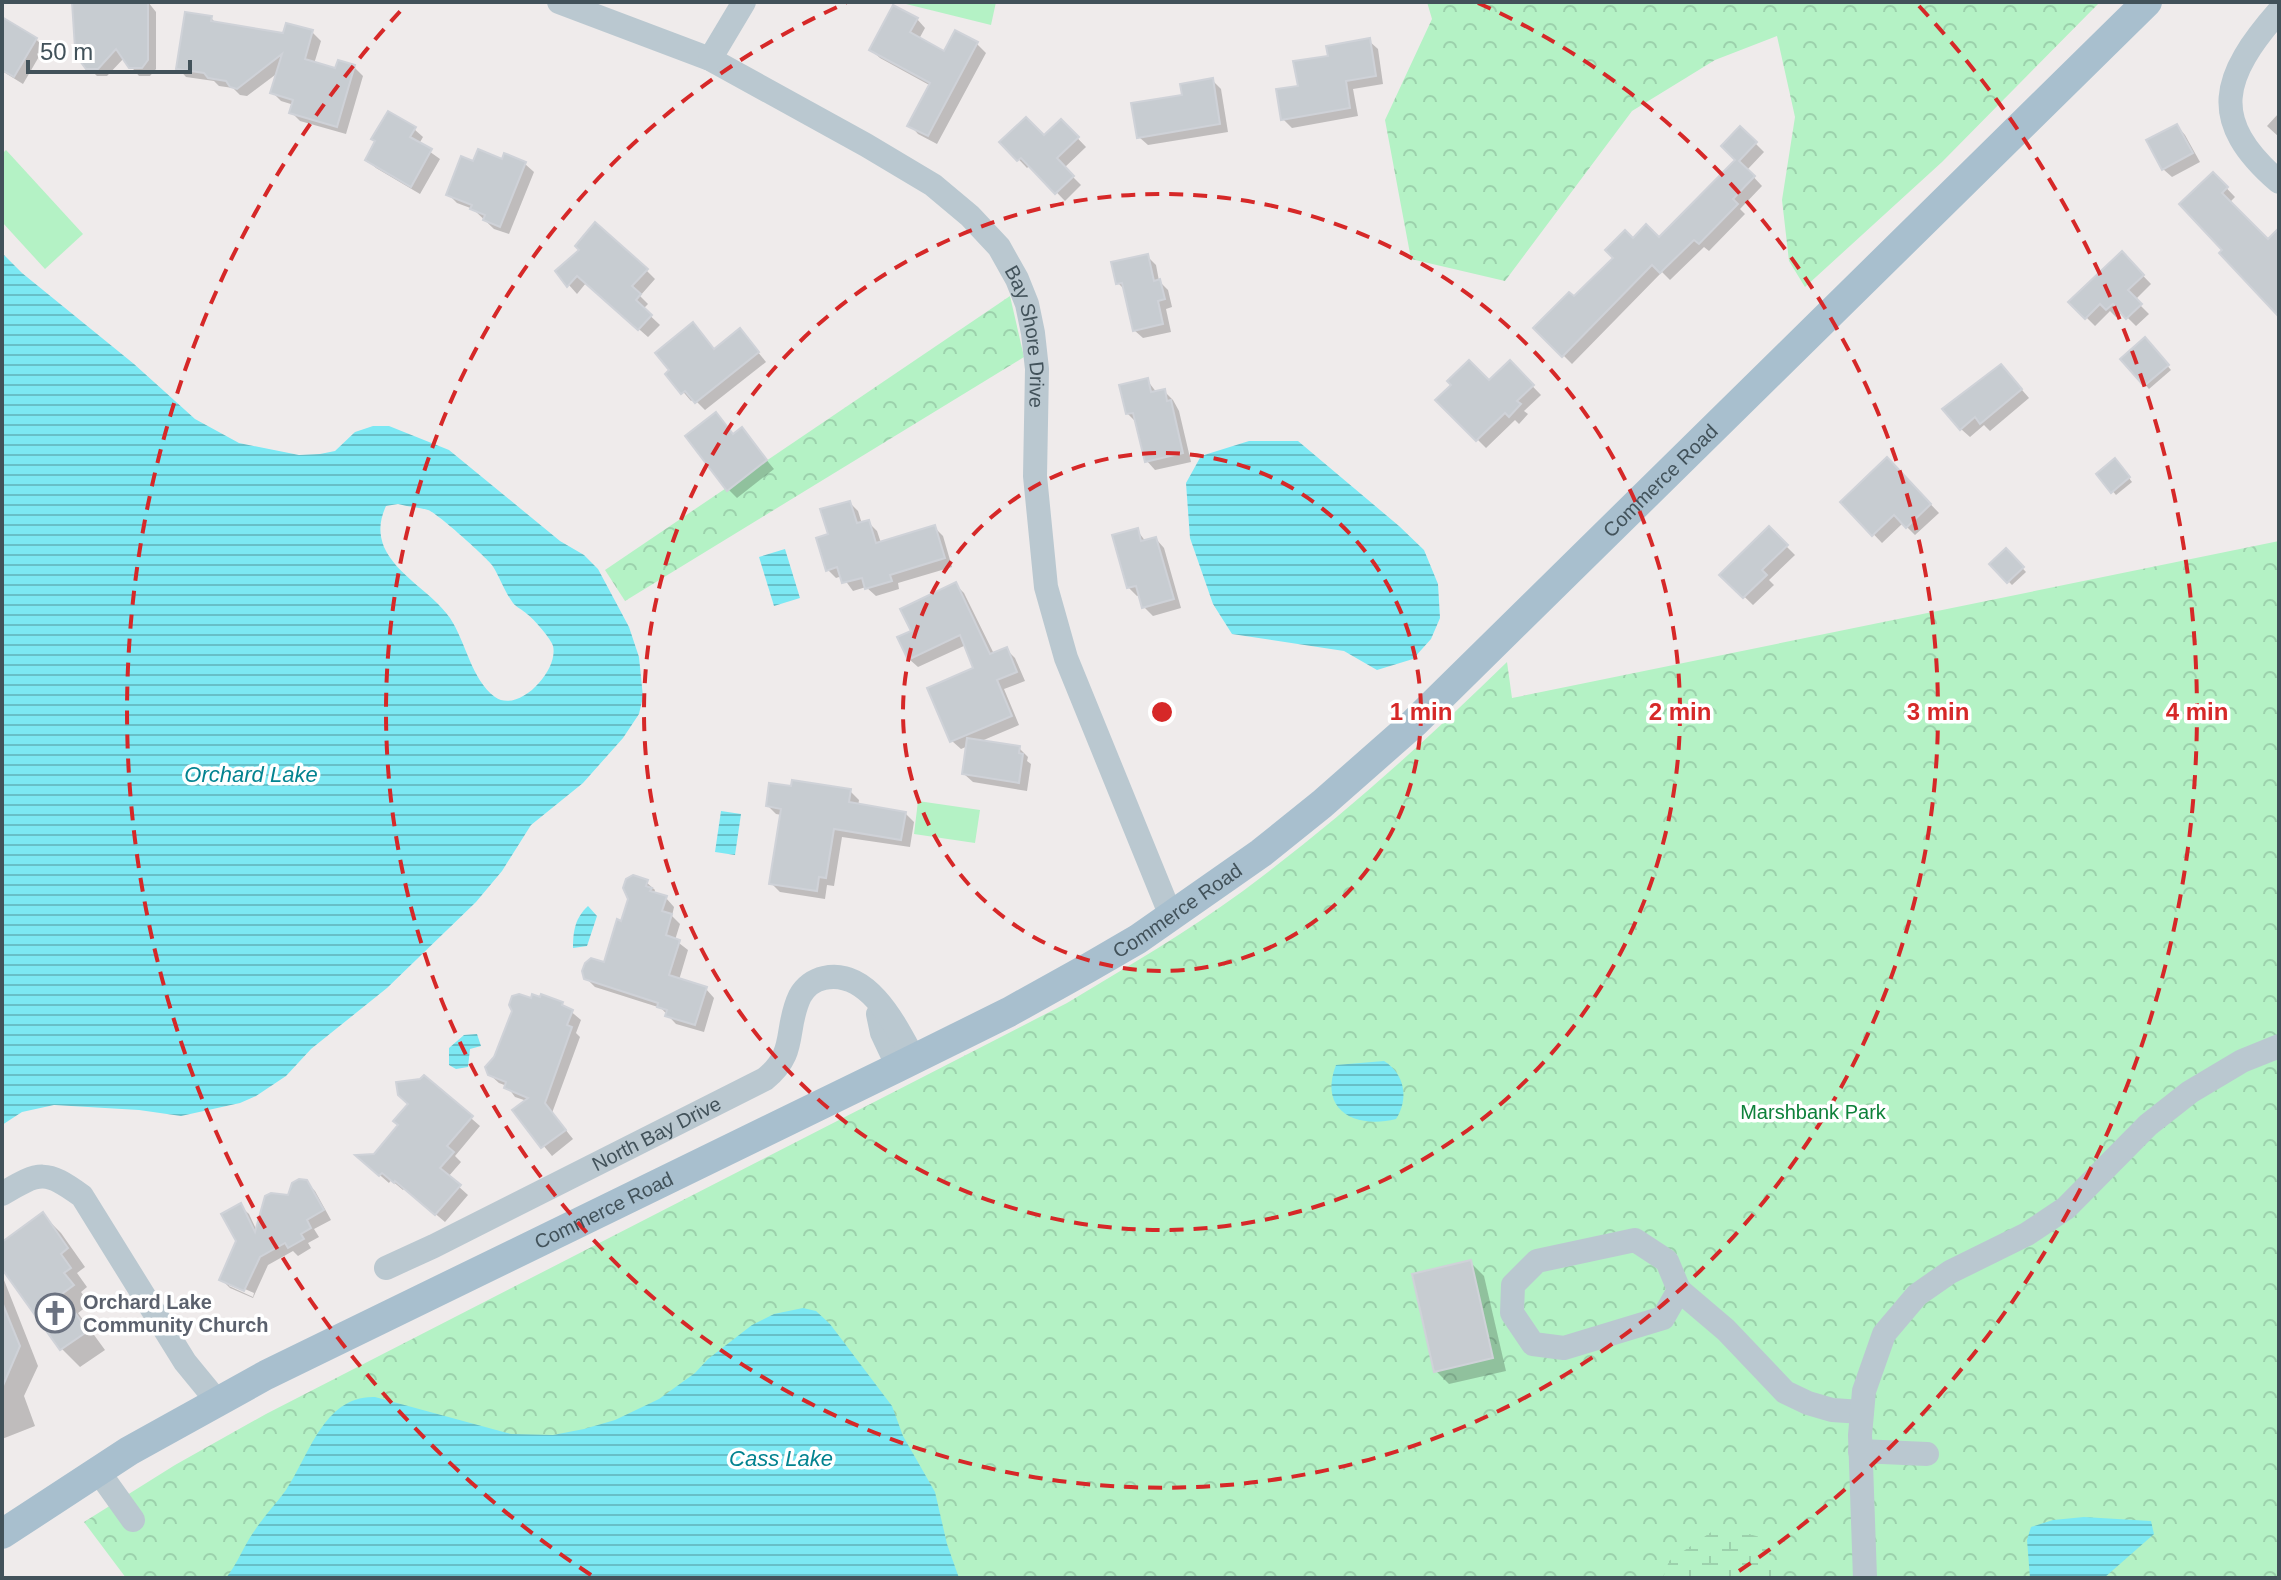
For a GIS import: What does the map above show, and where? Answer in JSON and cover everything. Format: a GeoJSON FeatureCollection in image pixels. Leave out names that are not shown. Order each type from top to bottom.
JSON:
{"type":"FeatureCollection","features":[{"type":"Feature","properties":{"kind":"main road","name":"Commerce Road"},"geometry":{"type":"LineString","coordinates":[[2,1534],[98,1471],[217,1401],[366,1324],[906,1063],[1065,981],[1171,916],[1281,837],[1414,723],[2147,2]]}},
{"type":"Feature","properties":{"kind":"street","name":"Bay Shore Drive"},"geometry":{"type":"LineString","coordinates":[[559,2],[710,59],[866,145],[933,185],[970,216],[999,247],[1027,304],[1037,369],[1035,476],[1046,587],[1066,658],[1171,916]]}},
{"type":"Feature","properties":{"kind":"street"},"geometry":{"type":"LineString","coordinates":[[710,59],[744,2]]}},
{"type":"Feature","properties":{"kind":"street"},"geometry":{"type":"LineString","coordinates":[[2279,11],[2254,40],[2238,66],[2230,102],[2232,118],[2247,151],[2279,182]]}},
{"type":"Feature","properties":{"kind":"street","name":"North Bay Drive"},"geometry":{"type":"LineString","coordinates":[[386,1268],[765,1079],[789,1049],[798,1001],[802,992],[814,982],[828,977],[844,979],[874,996],[882,1033],[906,1063]]}},
{"type":"Feature","properties":{"kind":"street"},"geometry":{"type":"LineString","coordinates":[[1865,1578],[1860,1451],[1862,1412],[1864,1391],[1884,1334],[1917,1295],[1950,1272],[2027,1234],[2066,1208],[2148,1125],[2190,1092],[2242,1061],[2279,1046]]}},
{"type":"Feature","properties":{"kind":"street"},"geometry":{"type":"LineString","coordinates":[[2,1194],[30,1178],[57,1178],[82,1196],[185,1362],[217,1401]]}},
{"type":"Feature","properties":{"kind":"street"},"geometry":{"type":"LineString","coordinates":[[1679,1290],[1663,1318],[1564,1348],[1533,1344],[1512,1313],[1513,1285],[1537,1261],[1635,1240],[1667,1261],[1679,1290],[1726,1330],[1785,1392],[1832,1410],[1862,1412]]}},
{"type":"Feature","properties":{"kind":"street"},"geometry":{"type":"LineString","coordinates":[[1860,1451],[1927,1454]]}},
{"type":"Feature","properties":{"kind":"street"},"geometry":{"type":"LineString","coordinates":[[98,1471],[133,1520]]}},
{"type":"Feature","properties":{"kind":"green space"},"geometry":{"type":"Polygon","coordinates":[[[898,2],[996,2],[991,25],[898,2]]]}},
{"type":"Feature","properties":{"kind":"green space"},"geometry":{"type":"Polygon","coordinates":[[[1427,2],[2100,2],[1942,162],[1805,287],[1789,261],[1782,200],[1795,117],[1777,36],[1715,60],[1632,111],[1505,281],[1411,259],[1385,120],[1432,19],[1427,2]]]}},
{"type":"Feature","properties":{"kind":"green space"},"geometry":{"type":"Polygon","coordinates":[[[6,150],[83,234],[45,269],[2,222],[2,154],[6,150]]]}},
{"type":"Feature","properties":{"kind":"green space"},"geometry":{"type":"Polygon","coordinates":[[[1010,296],[1024,357],[625,601],[605,570],[1010,296]]]}},
{"type":"Feature","properties":{"kind":"green space","name":"Marshbank Park"},"geometry":{"type":"Polygon","coordinates":[[[2279,541],[2279,1578],[126,1578],[84,1522],[175,1465],[266,1414],[1067,1003],[1112,976],[1200,921],[1312,837],[1444,723],[1507,662],[1512,698],[2279,541]]]}},
{"type":"Feature","properties":{"kind":"green space"},"geometry":{"type":"Polygon","coordinates":[[[918,801],[980,810],[975,843],[914,834],[918,801]]]}},
{"type":"Feature","properties":{"kind":"green space"},"geometry":{"type":"Polygon","coordinates":[[[1720,1526],[1767,1539],[1773,1578],[1663,1578],[1669,1561],[1720,1526]]]}},
{"type":"Feature","properties":{"kind":"water","name":"Orchard Lake"},"geometry":{"type":"Polygon","coordinates":[[[2,253],[195,419],[239,443],[299,455],[320,454],[335,451],[355,432],[373,426],[389,426],[449,450],[598,569],[629,627],[639,657],[643,697],[639,714],[623,738],[583,783],[531,825],[502,871],[476,902],[387,988],[311,1049],[286,1076],[240,1103],[181,1116],[54,1105],[22,1112],[2,1125],[2,253]],[[398,504],[386,506],[381,521],[382,541],[390,557],[450,618],[474,670],[487,689],[505,701],[525,695],[544,677],[550,666],[553,646],[549,639],[513,603],[492,565],[450,526],[424,509],[398,504]]]}},
{"type":"Feature","properties":{"kind":"water"},"geometry":{"type":"Polygon","coordinates":[[[1249,441],[1298,441],[1424,550],[1438,584],[1440,618],[1431,639],[1413,659],[1377,670],[1344,651],[1232,634],[1213,604],[1190,538],[1186,483],[1201,456],[1249,441]]]}},
{"type":"Feature","properties":{"kind":"water"},"geometry":{"type":"Polygon","coordinates":[[[785,549],[800,598],[774,606],[759,557],[785,549]]]}},
{"type":"Feature","properties":{"kind":"water"},"geometry":{"type":"Polygon","coordinates":[[[721,811],[741,814],[735,855],[715,852],[721,811]]]}},
{"type":"Feature","properties":{"kind":"water"},"geometry":{"type":"Polygon","coordinates":[[[588,906],[597,916],[587,946],[573,948],[576,925],[588,906]]]}},
{"type":"Feature","properties":{"kind":"water"},"geometry":{"type":"Polygon","coordinates":[[[477,1034],[481,1046],[470,1049],[468,1067],[456,1069],[449,1065],[449,1048],[464,1035],[477,1034]]]}},
{"type":"Feature","properties":{"kind":"water"},"geometry":{"type":"Polygon","coordinates":[[[1384,1061],[1397,1073],[1403,1087],[1403,1103],[1396,1119],[1367,1121],[1344,1113],[1332,1094],[1336,1065],[1384,1061]]]}},
{"type":"Feature","properties":{"kind":"water","name":"Cass Lake"},"geometry":{"type":"Polygon","coordinates":[[[803,1308],[816,1311],[830,1324],[892,1406],[903,1436],[935,1492],[947,1544],[959,1578],[226,1578],[259,1525],[286,1490],[320,1430],[343,1406],[357,1399],[375,1397],[511,1434],[553,1435],[584,1429],[615,1420],[659,1399],[752,1325],[774,1314],[803,1308]]]}},
{"type":"Feature","properties":{"kind":"water"},"geometry":{"type":"Polygon","coordinates":[[[2084,1517],[2151,1521],[2154,1534],[2104,1578],[2030,1578],[2027,1540],[2031,1527],[2053,1520],[2084,1517]]]}},
{"type":"Feature","properties":{"kind":"building"},"geometry":{"type":"Polygon","coordinates":[[[72,2],[148,2],[148,60],[142,68],[129,68],[116,49],[98,69],[86,69],[80,61],[80,48],[75,48],[72,2]]]}},
{"type":"Feature","properties":{"kind":"building"},"geometry":{"type":"Polygon","coordinates":[[[893,5],[918,18],[910,32],[944,51],[955,30],[978,42],[928,136],[907,126],[930,83],[869,50],[893,5]]]}},
{"type":"Feature","properties":{"kind":"building"},"geometry":{"type":"Polygon","coordinates":[[[185,12],[212,16],[211,21],[283,33],[286,23],[313,30],[305,59],[335,68],[338,60],[355,65],[337,127],[289,113],[293,100],[270,93],[282,54],[237,89],[230,87],[226,81],[208,78],[204,73],[176,69],[185,12]]]}},
{"type":"Feature","properties":{"kind":"building"},"geometry":{"type":"Polygon","coordinates":[[[2,17],[37,38],[14,77],[2,70],[2,17]]]}},
{"type":"Feature","properties":{"kind":"building"},"geometry":{"type":"Polygon","coordinates":[[[1370,38],[1376,76],[1346,81],[1350,108],[1281,120],[1276,89],[1298,86],[1293,61],[1328,56],[1326,46],[1370,38]]]}},
{"type":"Feature","properties":{"kind":"building"},"geometry":{"type":"Polygon","coordinates":[[[1213,78],[1220,124],[1137,138],[1131,103],[1182,95],[1180,84],[1213,78]]]}},
{"type":"Feature","properties":{"kind":"building"},"geometry":{"type":"Polygon","coordinates":[[[388,111],[416,127],[410,137],[432,149],[411,187],[365,160],[375,141],[371,139],[388,111]]]}},
{"type":"Feature","properties":{"kind":"building"},"geometry":{"type":"Polygon","coordinates":[[[1026,117],[1044,135],[1061,119],[1079,137],[1057,158],[1074,176],[1055,194],[1021,158],[1017,161],[999,142],[1026,117]]]}},
{"type":"Feature","properties":{"kind":"building"},"geometry":{"type":"Polygon","coordinates":[[[2177,124],[2193,153],[2162,170],[2146,140],[2177,124]]]}},
{"type":"Feature","properties":{"kind":"building"},"geometry":{"type":"Polygon","coordinates":[[[1740,126],[1757,142],[1739,161],[1755,176],[1733,199],[1738,204],[1699,244],[1694,240],[1660,273],[1652,265],[1562,357],[1533,328],[1569,292],[1574,296],[1613,258],[1605,250],[1625,230],[1633,238],[1646,224],[1659,237],[1735,160],[1721,146],[1740,126]]]}},
{"type":"Feature","properties":{"kind":"building"},"geometry":{"type":"Polygon","coordinates":[[[478,149],[502,159],[504,153],[526,162],[500,227],[483,220],[485,215],[470,209],[472,205],[446,195],[461,156],[473,161],[478,149]]]}},
{"type":"Feature","properties":{"kind":"building"},"geometry":{"type":"Polygon","coordinates":[[[2213,172],[2228,187],[2222,193],[2268,239],[2279,228],[2279,317],[2219,253],[2222,250],[2179,204],[2213,172]]]}},
{"type":"Feature","properties":{"kind":"building"},"geometry":{"type":"Polygon","coordinates":[[[595,222],[648,269],[632,286],[641,294],[636,300],[652,315],[638,330],[577,276],[567,287],[555,271],[579,250],[575,246],[595,222]]]}},
{"type":"Feature","properties":{"kind":"building"},"geometry":{"type":"Polygon","coordinates":[[[2122,251],[2144,275],[2128,290],[2142,304],[2126,319],[2113,304],[2106,310],[2100,304],[2085,319],[2068,302],[2122,251]]]}},
{"type":"Feature","properties":{"kind":"building"},"geometry":{"type":"Polygon","coordinates":[[[1148,254],[1154,281],[1160,279],[1165,299],[1158,301],[1163,324],[1133,331],[1122,283],[1116,284],[1111,262],[1148,254]]]}},
{"type":"Feature","properties":{"kind":"building"},"geometry":{"type":"Polygon","coordinates":[[[693,322],[714,349],[740,328],[759,352],[695,403],[685,391],[681,394],[665,374],[669,370],[655,353],[693,322]]]}},
{"type":"Feature","properties":{"kind":"building"},"geometry":{"type":"Polygon","coordinates":[[[2145,337],[2169,365],[2144,386],[2120,359],[2145,337]]]}},
{"type":"Feature","properties":{"kind":"building"},"geometry":{"type":"Polygon","coordinates":[[[1469,360],[1489,380],[1510,360],[1534,385],[1517,401],[1521,404],[1509,417],[1505,413],[1476,441],[1435,400],[1451,385],[1447,381],[1469,360]]]}},
{"type":"Feature","properties":{"kind":"building"},"geometry":{"type":"Polygon","coordinates":[[[2001,364],[2022,389],[1980,424],[1975,417],[1960,430],[1942,409],[2001,364]]]}},
{"type":"Feature","properties":{"kind":"building"},"geometry":{"type":"Polygon","coordinates":[[[1148,378],[1151,392],[1165,389],[1167,401],[1171,400],[1183,453],[1145,462],[1133,413],[1126,414],[1119,385],[1148,378]]]}},
{"type":"Feature","properties":{"kind":"building"},"geometry":{"type":"Polygon","coordinates":[[[716,412],[733,434],[742,427],[767,460],[727,491],[685,436],[716,412]]]}},
{"type":"Feature","properties":{"kind":"building"},"geometry":{"type":"Polygon","coordinates":[[[1887,457],[1931,504],[1906,528],[1894,515],[1872,536],[1840,502],[1887,457]]]}},
{"type":"Feature","properties":{"kind":"building"},"geometry":{"type":"Polygon","coordinates":[[[2115,458],[2130,477],[2111,493],[2096,474],[2115,458]]]}},
{"type":"Feature","properties":{"kind":"building"},"geometry":{"type":"Polygon","coordinates":[[[850,501],[857,523],[869,520],[876,543],[935,525],[945,558],[890,575],[892,581],[865,589],[862,578],[842,583],[837,567],[826,571],[816,538],[828,534],[820,509],[850,501]]]}},
{"type":"Feature","properties":{"kind":"building"},"geometry":{"type":"Polygon","coordinates":[[[1769,526],[1788,545],[1762,570],[1767,575],[1743,598],[1719,575],[1769,526]]]}},
{"type":"Feature","properties":{"kind":"building"},"geometry":{"type":"Polygon","coordinates":[[[1138,528],[1141,541],[1156,537],[1174,599],[1142,608],[1136,586],[1127,588],[1112,535],[1138,528]]]}},
{"type":"Feature","properties":{"kind":"building"},"geometry":{"type":"Polygon","coordinates":[[[2006,548],[2024,567],[2007,583],[1989,564],[2006,548]]]}},
{"type":"Feature","properties":{"kind":"building"},"geometry":{"type":"Polygon","coordinates":[[[956,582],[990,654],[1007,647],[1017,672],[997,680],[1012,716],[950,742],[927,688],[973,668],[960,635],[908,660],[897,637],[911,631],[900,609],[956,582]]]}},
{"type":"Feature","properties":{"kind":"building"},"geometry":{"type":"Polygon","coordinates":[[[967,738],[1020,746],[1019,753],[1023,754],[1019,783],[962,774],[967,738]]]}},
{"type":"Feature","properties":{"kind":"building"},"geometry":{"type":"Polygon","coordinates":[[[792,780],[851,789],[849,802],[906,812],[901,840],[834,829],[826,878],[819,877],[817,891],[769,884],[781,809],[766,806],[769,783],[791,786],[792,780]]]}},
{"type":"Feature","properties":{"kind":"building"},"geometry":{"type":"Polygon","coordinates":[[[633,875],[648,880],[646,886],[652,888],[650,891],[667,896],[662,911],[672,914],[666,935],[680,940],[669,975],[707,987],[695,1025],[665,1016],[667,1010],[657,1007],[658,1003],[584,979],[582,971],[585,963],[591,958],[604,962],[617,919],[621,921],[628,899],[623,888],[626,879],[633,875]]]}},
{"type":"Feature","properties":{"kind":"building"},"geometry":{"type":"Polygon","coordinates":[[[519,994],[531,998],[532,994],[540,997],[541,994],[563,1002],[562,1005],[573,1010],[567,1025],[572,1027],[545,1103],[566,1130],[541,1148],[512,1110],[528,1098],[504,1088],[506,1082],[488,1075],[485,1067],[494,1057],[512,1011],[509,1005],[512,996],[519,994]]]}},
{"type":"Feature","properties":{"kind":"building"},"geometry":{"type":"Polygon","coordinates":[[[424,1075],[473,1116],[447,1146],[454,1152],[440,1168],[461,1185],[435,1215],[395,1181],[382,1173],[379,1176],[355,1155],[374,1154],[398,1125],[393,1121],[408,1104],[398,1095],[396,1082],[420,1079],[424,1075]]]}},
{"type":"Feature","properties":{"kind":"building"},"geometry":{"type":"Polygon","coordinates":[[[299,1179],[307,1180],[324,1210],[307,1220],[311,1228],[301,1234],[304,1239],[288,1248],[285,1243],[260,1257],[244,1291],[219,1280],[236,1241],[221,1214],[241,1203],[255,1232],[265,1196],[271,1193],[288,1195],[292,1183],[299,1179]]]}},
{"type":"Feature","properties":{"kind":"building","name":"Orchard Lake Community Church"},"geometry":{"type":"Polygon","coordinates":[[[43,1212],[68,1248],[61,1254],[71,1268],[64,1273],[74,1285],[62,1294],[88,1331],[60,1350],[2,1269],[2,1242],[43,1212]]]}},
{"type":"Feature","properties":{"kind":"building"},"geometry":{"type":"Polygon","coordinates":[[[1471,1260],[1493,1358],[1434,1372],[1412,1274],[1471,1260]]]}},
{"type":"Feature","properties":{"kind":"building"},"geometry":{"type":"Polygon","coordinates":[[[2,1302],[20,1346],[2,1388],[2,1302]]]}},
{"type":"Feature","properties":{"kind":"place","name":"Orchard Lake Community Church"},"geometry":{"type":"Point","coordinates":[55,1313]}}]}
